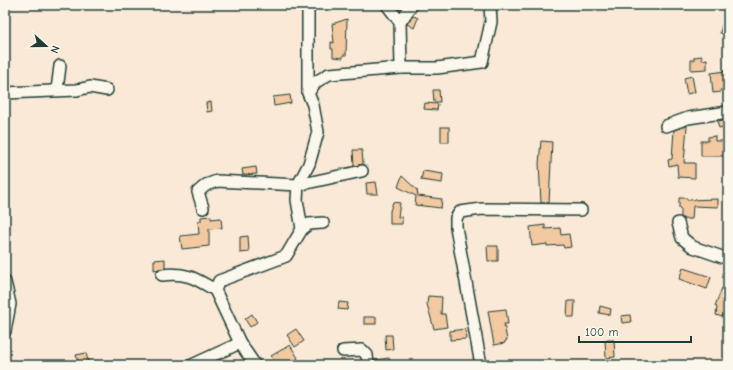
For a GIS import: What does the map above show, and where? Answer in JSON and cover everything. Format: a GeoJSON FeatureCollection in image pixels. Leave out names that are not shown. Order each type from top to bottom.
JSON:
{"type":"FeatureCollection","features":[{"type":"Feature","properties":{"kind":"street"},"geometry":{"type":"LineString","coordinates":[[302,229],[297,200],[298,186],[308,164],[318,132],[313,105],[308,93],[308,5]]}},
{"type":"Feature","properties":{"kind":"street"},"geometry":{"type":"LineString","coordinates":[[387,5],[400,22],[401,68]]}},
{"type":"Feature","properties":{"kind":"street"},"geometry":{"type":"LineString","coordinates":[[400,22],[412,5]]}},
{"type":"Feature","properties":{"kind":"street"},"geometry":{"type":"LineString","coordinates":[[308,93],[316,82],[329,74],[401,68],[437,68],[482,62],[491,22],[490,5]]}},
{"type":"Feature","properties":{"kind":"street"},"geometry":{"type":"LineString","coordinates":[[57,90],[60,66]]}},
{"type":"Feature","properties":{"kind":"street"},"geometry":{"type":"LineString","coordinates":[[5,93],[78,90],[90,87],[107,90]]}},
{"type":"Feature","properties":{"kind":"street"},"geometry":{"type":"LineString","coordinates":[[666,126],[688,118],[728,112]]}},
{"type":"Feature","properties":{"kind":"street"},"geometry":{"type":"LineString","coordinates":[[203,208],[198,192],[206,185],[217,181],[298,186],[362,171]]}},
{"type":"Feature","properties":{"kind":"street"},"geometry":{"type":"LineString","coordinates":[[481,365],[456,227],[456,218],[460,212],[482,209],[582,210]]}},
{"type":"Feature","properties":{"kind":"street"},"geometry":{"type":"LineString","coordinates":[[215,290],[219,281],[286,256],[302,229],[309,224],[323,223]]}},
{"type":"Feature","properties":{"kind":"street"},"geometry":{"type":"LineString","coordinates":[[678,223],[682,238],[693,248],[728,259]]}},
{"type":"Feature","properties":{"kind":"street"},"geometry":{"type":"LineString","coordinates":[[162,275],[176,273],[194,276],[215,290],[240,343],[255,365]]}},
{"type":"Feature","properties":{"kind":"street"},"geometry":{"type":"LineString","coordinates":[[5,282],[10,304],[5,332]]}},
{"type":"Feature","properties":{"kind":"street"},"geometry":{"type":"LineString","coordinates":[[192,365],[240,343]]}},
{"type":"Feature","properties":{"kind":"street"},"geometry":{"type":"LineString","coordinates":[[344,351],[362,350],[367,355],[368,365]]}},
{"type":"Feature","properties":{"kind":"building"},"geometry":{"type":"Polygon","coordinates":[[[413,16],[418,18],[414,28],[407,24],[413,16]]]}},
{"type":"Feature","properties":{"kind":"building"},"geometry":{"type":"Polygon","coordinates":[[[347,19],[346,55],[343,55],[343,58],[333,57],[333,49],[331,49],[331,42],[334,43],[332,24],[347,19]]]}},
{"type":"Feature","properties":{"kind":"building"},"geometry":{"type":"Polygon","coordinates":[[[722,25],[728,27],[728,34],[720,33],[722,25]]]}},
{"type":"Feature","properties":{"kind":"building"},"geometry":{"type":"Polygon","coordinates":[[[702,56],[702,60],[707,59],[707,69],[691,70],[691,60],[694,60],[694,57],[702,56]]]}},
{"type":"Feature","properties":{"kind":"building"},"geometry":{"type":"Polygon","coordinates":[[[726,71],[728,85],[724,85],[725,90],[720,90],[721,92],[713,93],[711,73],[726,71]]]}},
{"type":"Feature","properties":{"kind":"building"},"geometry":{"type":"Polygon","coordinates":[[[692,76],[695,92],[687,94],[684,78],[692,76]]]}},
{"type":"Feature","properties":{"kind":"building"},"geometry":{"type":"Polygon","coordinates":[[[433,90],[439,90],[440,102],[434,102],[433,90]]]}},
{"type":"Feature","properties":{"kind":"building"},"geometry":{"type":"Polygon","coordinates":[[[290,95],[291,103],[274,106],[273,97],[290,95]]]}},
{"type":"Feature","properties":{"kind":"building"},"geometry":{"type":"Polygon","coordinates":[[[211,102],[212,111],[207,112],[206,103],[211,102]]]}},
{"type":"Feature","properties":{"kind":"building"},"geometry":{"type":"Polygon","coordinates":[[[425,103],[438,104],[437,110],[424,109],[425,103]]]}},
{"type":"Feature","properties":{"kind":"building"},"geometry":{"type":"Polygon","coordinates":[[[725,120],[726,126],[719,128],[717,121],[725,120]]]}},
{"type":"Feature","properties":{"kind":"building"},"geometry":{"type":"Polygon","coordinates":[[[687,126],[684,163],[695,163],[695,178],[678,177],[677,164],[669,166],[668,160],[672,159],[674,130],[687,126]]]}},
{"type":"Feature","properties":{"kind":"building"},"geometry":{"type":"Polygon","coordinates":[[[441,127],[449,127],[449,142],[441,142],[441,127]]]}},
{"type":"Feature","properties":{"kind":"building"},"geometry":{"type":"Polygon","coordinates":[[[715,136],[715,141],[724,141],[724,156],[701,156],[701,141],[708,141],[708,137],[715,136]]]}},
{"type":"Feature","properties":{"kind":"building"},"geometry":{"type":"Polygon","coordinates":[[[541,141],[552,142],[549,203],[541,203],[539,163],[541,141]]]}},
{"type":"Feature","properties":{"kind":"building"},"geometry":{"type":"Polygon","coordinates":[[[353,150],[362,150],[363,164],[354,166],[353,150]]]}},
{"type":"Feature","properties":{"kind":"building"},"geometry":{"type":"Polygon","coordinates":[[[256,167],[257,174],[243,175],[242,169],[256,167]]]}},
{"type":"Feature","properties":{"kind":"building"},"geometry":{"type":"Polygon","coordinates":[[[423,171],[443,174],[442,183],[421,180],[423,171]]]}},
{"type":"Feature","properties":{"kind":"building"},"geometry":{"type":"Polygon","coordinates":[[[402,176],[417,190],[418,196],[442,199],[441,208],[415,205],[416,196],[398,187],[402,176]]]}},
{"type":"Feature","properties":{"kind":"building"},"geometry":{"type":"Polygon","coordinates":[[[376,182],[378,194],[367,194],[366,183],[376,182]]]}},
{"type":"Feature","properties":{"kind":"building"},"geometry":{"type":"Polygon","coordinates":[[[679,198],[687,198],[687,200],[718,199],[718,207],[693,206],[692,219],[684,219],[681,217],[681,209],[679,209],[679,198]]]}},
{"type":"Feature","properties":{"kind":"building"},"geometry":{"type":"Polygon","coordinates":[[[393,202],[400,203],[398,217],[402,217],[402,224],[390,224],[390,211],[393,202]]]}},
{"type":"Feature","properties":{"kind":"building"},"geometry":{"type":"Polygon","coordinates":[[[211,216],[211,219],[221,218],[222,228],[209,229],[209,246],[182,249],[180,236],[199,234],[198,221],[201,221],[201,217],[211,216]]]}},
{"type":"Feature","properties":{"kind":"building"},"geometry":{"type":"Polygon","coordinates":[[[545,225],[545,229],[560,228],[561,235],[569,234],[571,247],[564,248],[563,245],[547,246],[547,244],[532,246],[530,227],[545,225]]]}},
{"type":"Feature","properties":{"kind":"building"},"geometry":{"type":"Polygon","coordinates":[[[248,236],[249,252],[240,253],[240,237],[248,236]]]}},
{"type":"Feature","properties":{"kind":"building"},"geometry":{"type":"Polygon","coordinates":[[[487,246],[498,246],[498,261],[488,261],[487,246]]]}},
{"type":"Feature","properties":{"kind":"building"},"geometry":{"type":"Polygon","coordinates":[[[165,259],[165,268],[154,270],[154,260],[165,259]]]}},
{"type":"Feature","properties":{"kind":"building"},"geometry":{"type":"Polygon","coordinates":[[[683,268],[711,277],[707,289],[679,279],[683,268]]]}},
{"type":"Feature","properties":{"kind":"building"},"geometry":{"type":"Polygon","coordinates":[[[722,288],[728,290],[728,315],[724,313],[722,317],[716,315],[717,307],[715,306],[722,288]]]}},
{"type":"Feature","properties":{"kind":"building"},"geometry":{"type":"Polygon","coordinates":[[[428,296],[442,297],[441,314],[445,314],[447,327],[434,329],[427,304],[428,296]]]}},
{"type":"Feature","properties":{"kind":"building"},"geometry":{"type":"Polygon","coordinates":[[[568,301],[575,301],[574,317],[567,317],[568,301]]]}},
{"type":"Feature","properties":{"kind":"building"},"geometry":{"type":"Polygon","coordinates":[[[339,302],[348,303],[347,310],[338,309],[339,302]]]}},
{"type":"Feature","properties":{"kind":"building"},"geometry":{"type":"Polygon","coordinates":[[[600,306],[611,309],[610,315],[599,313],[600,306]]]}},
{"type":"Feature","properties":{"kind":"building"},"geometry":{"type":"Polygon","coordinates":[[[506,309],[508,324],[504,324],[507,340],[505,343],[494,345],[488,311],[506,309]]]}},
{"type":"Feature","properties":{"kind":"building"},"geometry":{"type":"Polygon","coordinates":[[[252,314],[257,322],[250,327],[245,319],[252,314]]]}},
{"type":"Feature","properties":{"kind":"building"},"geometry":{"type":"Polygon","coordinates":[[[630,315],[631,322],[622,323],[621,316],[630,315]]]}},
{"type":"Feature","properties":{"kind":"building"},"geometry":{"type":"Polygon","coordinates":[[[364,317],[376,317],[376,324],[364,324],[364,317]]]}},
{"type":"Feature","properties":{"kind":"building"},"geometry":{"type":"Polygon","coordinates":[[[296,329],[304,341],[295,347],[287,335],[296,329]]]}},
{"type":"Feature","properties":{"kind":"building"},"geometry":{"type":"Polygon","coordinates":[[[465,329],[466,339],[450,340],[450,331],[465,329]]]}},
{"type":"Feature","properties":{"kind":"building"},"geometry":{"type":"Polygon","coordinates":[[[385,335],[392,335],[393,349],[386,350],[385,335]]]}},
{"type":"Feature","properties":{"kind":"building"},"geometry":{"type":"Polygon","coordinates":[[[605,340],[614,340],[615,357],[606,358],[605,340]]]}},
{"type":"Feature","properties":{"kind":"building"},"geometry":{"type":"Polygon","coordinates":[[[290,345],[298,358],[290,365],[277,365],[271,356],[290,345]]]}},
{"type":"Feature","properties":{"kind":"building"},"geometry":{"type":"Polygon","coordinates":[[[86,353],[89,365],[79,365],[76,355],[86,353]]]}},
{"type":"Feature","properties":{"kind":"building"},"geometry":{"type":"Polygon","coordinates":[[[389,358],[391,365],[375,365],[375,360],[389,358]]]}}]}
